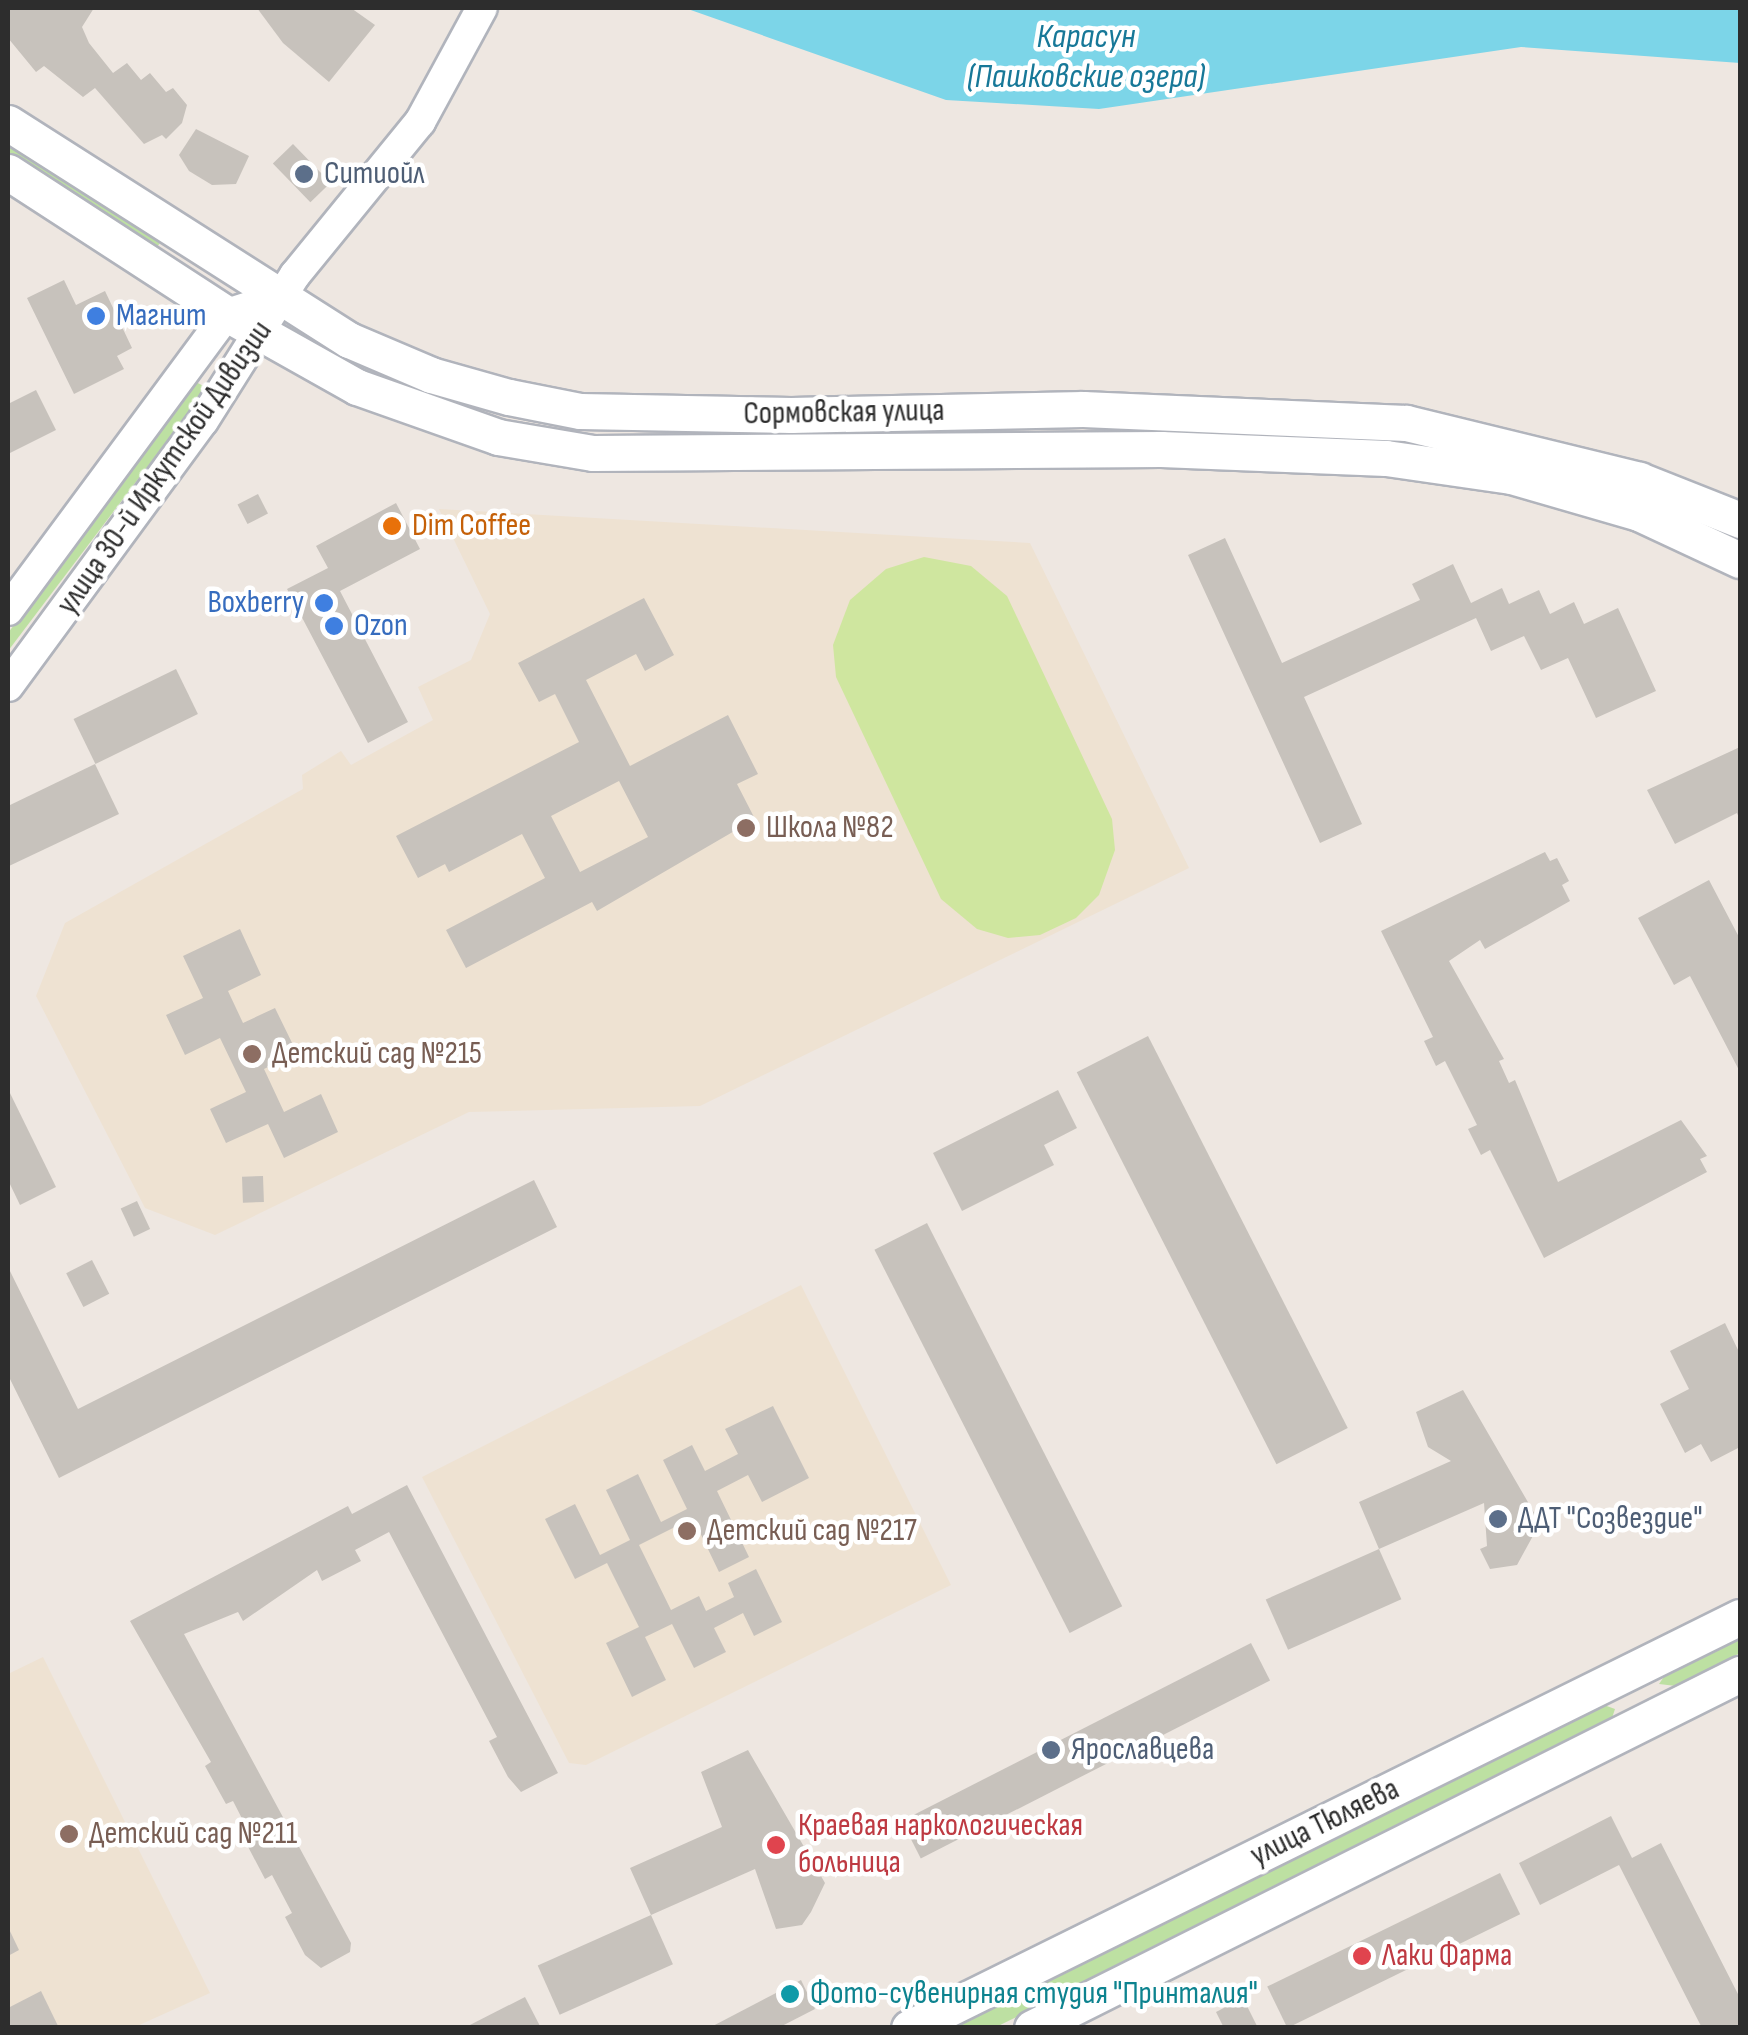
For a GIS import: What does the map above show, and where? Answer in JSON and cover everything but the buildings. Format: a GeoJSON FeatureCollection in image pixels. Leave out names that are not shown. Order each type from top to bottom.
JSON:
{"type":"FeatureCollection","features":[{"type":"Feature","properties":{"kind":"main road","name":"Сормовская улица"},"geometry":{"type":"LineString","coordinates":[[8,123],[369,351],[430,374],[580,411],[791,415],[1083,409],[1417,426],[1640,480],[1740,520]]}},
{"type":"Feature","properties":{"kind":"main road","name":"Сормовская улица"},"geometry":{"type":"LineString","coordinates":[[8,172],[263,336],[414,411],[498,438],[592,453],[1161,449],[1412,462],[1511,476],[1639,513],[1740,560]]}},
{"type":"Feature","properties":{"kind":"main road"},"geometry":{"type":"LineString","coordinates":[[1412,462],[1417,426]]}},
{"type":"Feature","properties":{"kind":"main road","name":"улица Тюляева"},"geometry":{"type":"LineString","coordinates":[[909,2028],[1740,1617]]}},
{"type":"Feature","properties":{"kind":"main road","name":"улица Тюляева"},"geometry":{"type":"LineString","coordinates":[[1032,2028],[1740,1674]]}},
{"type":"Feature","properties":{"kind":"street"},"geometry":{"type":"LineString","coordinates":[[280,298],[420,122],[482,8]]}},
{"type":"Feature","properties":{"kind":"street","name":"улица 30-й Иркутской Дивизии"},"geometry":{"type":"LineString","coordinates":[[8,610],[227,314],[280,298]]}},
{"type":"Feature","properties":{"kind":"street","name":"улица 30-й Иркутской Дивизии"},"geometry":{"type":"LineString","coordinates":[[8,686],[263,336],[280,298]]}},
{"type":"Feature","properties":{"kind":"shaded area","name":"Школа №82"},"geometry":{"type":"Polygon","coordinates":[[[439,509],[1030,543],[1189,868],[700,1106],[469,1112],[215,1235],[145,1208],[36,996],[65,923],[303,789],[302,775],[341,751],[351,765],[433,720],[418,687],[471,660],[490,614],[439,509]]]}},
{"type":"Feature","properties":{"kind":"shaded area","name":"Детский сад №217"},"geometry":{"type":"Polygon","coordinates":[[[801,1285],[951,1585],[586,1765],[569,1763],[422,1477],[801,1285]]]}},
{"type":"Feature","properties":{"kind":"shaded area","name":"Детский сад №211"},"geometry":{"type":"Polygon","coordinates":[[[43,1657],[210,1993],[135,2027],[8,2028],[8,1674],[43,1657]]]}},
{"type":"Feature","properties":{"kind":"green space"},"geometry":{"type":"Polygon","coordinates":[[[8,139],[161,241],[156,249],[8,152],[8,139]]]}},
{"type":"Feature","properties":{"kind":"green space"},"geometry":{"type":"Polygon","coordinates":[[[196,382],[207,388],[8,651],[8,633],[196,382]]]}},
{"type":"Feature","properties":{"kind":"green space"},"geometry":{"type":"Polygon","coordinates":[[[924,557],[971,566],[1007,596],[1112,819],[1115,850],[1099,895],[1076,918],[1040,935],[1008,938],[977,929],[941,899],[836,677],[833,645],[850,600],[886,569],[924,557]]]}},
{"type":"Feature","properties":{"kind":"green space"},"geometry":{"type":"Polygon","coordinates":[[[1740,1635],[1740,1653],[1676,1686],[1659,1684],[1668,1671],[1740,1635]]]}},
{"type":"Feature","properties":{"kind":"green space"},"geometry":{"type":"Polygon","coordinates":[[[1604,1705],[1615,1709],[1610,1724],[996,2027],[954,2028],[1604,1705]]]}},
{"type":"Feature","properties":{"kind":"water","name":"Карасун (Пашковские озера)"},"geometry":{"type":"Polygon","coordinates":[[[685,8],[1740,8],[1740,63],[1521,47],[1099,109],[946,100],[685,8]]]}},
{"type":"Feature","properties":{"kind":"place","name":"Ситиойл"},"geometry":{"type":"Point","coordinates":[304,174]}},
{"type":"Feature","properties":{"kind":"place","name":"Магнит"},"geometry":{"type":"Point","coordinates":[96,316]}},
{"type":"Feature","properties":{"kind":"place","name":"Dim Coffee"},"geometry":{"type":"Point","coordinates":[392,526]}},
{"type":"Feature","properties":{"kind":"place","name":"Boxberry"},"geometry":{"type":"Point","coordinates":[324,603]}},
{"type":"Feature","properties":{"kind":"place","name":"Ozon"},"geometry":{"type":"Point","coordinates":[334,626]}},
{"type":"Feature","properties":{"kind":"place","name":"Школа №82"},"geometry":{"type":"Point","coordinates":[746,828]}},
{"type":"Feature","properties":{"kind":"place","name":"Детский сад №215"},"geometry":{"type":"Point","coordinates":[252,1054]}},
{"type":"Feature","properties":{"kind":"place","name":"ДДТ \"Созвездие\""},"geometry":{"type":"Point","coordinates":[1498,1519]}},
{"type":"Feature","properties":{"kind":"place","name":"Детский сад №217"},"geometry":{"type":"Point","coordinates":[687,1531]}},
{"type":"Feature","properties":{"kind":"place","name":"Ярославцева"},"geometry":{"type":"Point","coordinates":[1051,1750]}},
{"type":"Feature","properties":{"kind":"place","name":"Детский сад №211"},"geometry":{"type":"Point","coordinates":[69,1834]}},
{"type":"Feature","properties":{"kind":"place","name":"Краевая наркологическая больница"},"geometry":{"type":"Point","coordinates":[776,1845]}},
{"type":"Feature","properties":{"kind":"place","name":"Лаки Фарма"},"geometry":{"type":"Point","coordinates":[1362,1956]}},
{"type":"Feature","properties":{"kind":"place","name":"Фото-сувенирная студия \"Принталия\""},"geometry":{"type":"Point","coordinates":[790,1994]}}]}
